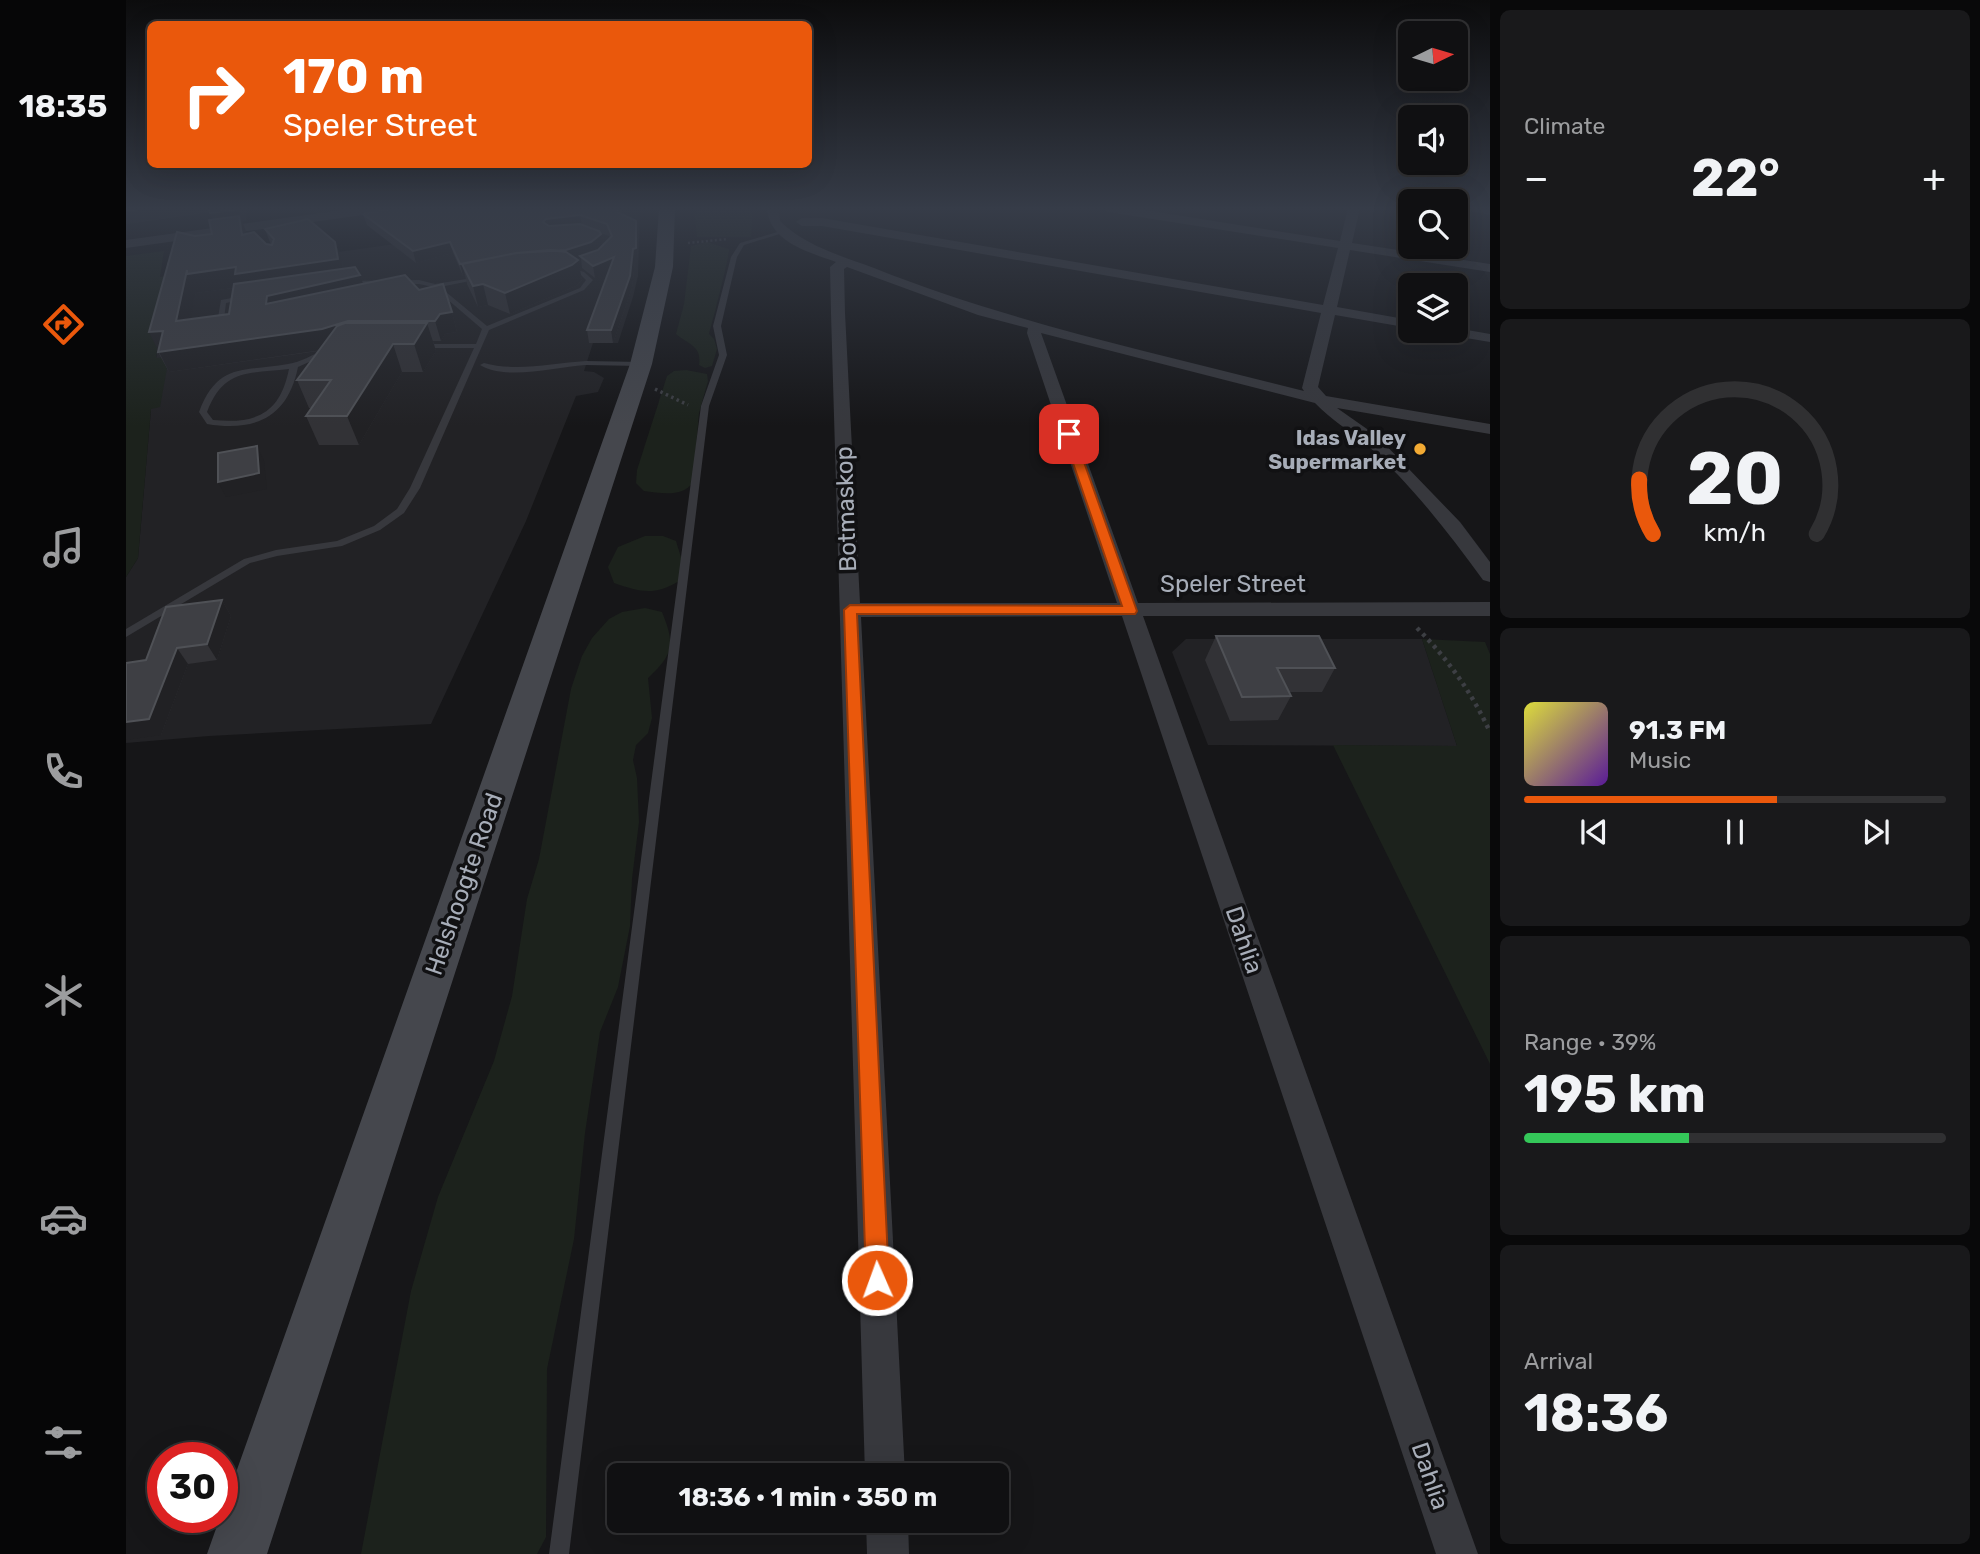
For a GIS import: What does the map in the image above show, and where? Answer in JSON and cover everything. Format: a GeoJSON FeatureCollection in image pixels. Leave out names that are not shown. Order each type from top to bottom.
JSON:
{"type":"FeatureCollection","features":[{"type":"Feature","properties":{"kind":"main road","name":"Helshoogte Road"},"geometry":{"type":"LineString","coordinates":[[237,1554],[641,364],[661,281]]}},
{"type":"Feature","properties":{"kind":"street","name":"Botmaskop"},"geometry":{"type":"LineString","coordinates":[[838,281],[885,1463]]}},
{"type":"Feature","properties":{"kind":"street"},"geometry":{"type":"LineString","coordinates":[[895,281],[942,299],[1036,326],[1321,400],[1490,429]]}},
{"type":"Feature","properties":{"kind":"street"},"geometry":{"type":"LineString","coordinates":[[1159,281],[1398,322]]}},
{"type":"Feature","properties":{"kind":"street"},"geometry":{"type":"LineString","coordinates":[[1336,281],[1310,388],[1334,414],[1371,440],[1482,552],[1490,576]]}},
{"type":"Feature","properties":{"kind":"street","name":"Dahlia"},"geometry":{"type":"LineString","coordinates":[[1036,326],[1034,333],[1457,1554]]}},
{"type":"Feature","properties":{"kind":"street"},"geometry":{"type":"LineString","coordinates":[[1468,334],[1490,338]]}},
{"type":"Feature","properties":{"kind":"street","name":"Speler Street"},"geometry":{"type":"LineString","coordinates":[[850,610],[1490,609]]}},
{"type":"Feature","properties":{"kind":"street"},"geometry":{"type":"LineString","coordinates":[[887,1533],[888,1554]]}},
{"type":"Feature","properties":{"kind":"lane"},"geometry":{"type":"LineString","coordinates":[[330,284],[353,281]]}},
{"type":"Feature","properties":{"kind":"lane"},"geometry":{"type":"LineString","coordinates":[[368,281],[435,286],[467,281]]}},
{"type":"Feature","properties":{"kind":"lane"},"geometry":{"type":"LineString","coordinates":[[126,634],[247,561],[276,553],[340,544],[377,528],[401,511],[415,488],[486,329],[582,289],[590,281]]}},
{"type":"Feature","properties":{"kind":"lane"},"geometry":{"type":"LineString","coordinates":[[559,1554],[705,406],[723,355],[717,326],[728,281]]}},
{"type":"Feature","properties":{"kind":"lane"},"geometry":{"type":"LineString","coordinates":[[383,293],[401,282]]}},
{"type":"Feature","properties":{"kind":"lane"},"geometry":{"type":"LineString","coordinates":[[435,286],[486,329]]}},
{"type":"Feature","properties":{"kind":"lane"},"geometry":{"type":"LineString","coordinates":[[219,327],[223,301],[263,295]]}},
{"type":"Feature","properties":{"kind":"lane"},"geometry":{"type":"LineString","coordinates":[[413,346],[479,346]]}},
{"type":"Feature","properties":{"kind":"lane"},"geometry":{"type":"LineString","coordinates":[[294,365],[292,385],[274,412],[256,420],[230,425],[210,422],[203,412],[207,396],[220,380],[247,371],[294,365],[337,349]]}},
{"type":"Feature","properties":{"kind":"lane"},"geometry":{"type":"LineString","coordinates":[[472,365],[520,370],[544,365],[641,364]]}},
{"type":"Feature","properties":{"kind":"path"},"geometry":{"type":"LineString","coordinates":[[655,388],[688,405],[705,406]]}},
{"type":"Feature","properties":{"kind":"path"},"geometry":{"type":"LineString","coordinates":[[1423,637],[1440,651],[1476,702],[1490,732]]}},
{"type":"Feature","properties":{"kind":"shaded area"},"geometry":{"type":"Polygon","coordinates":[[[126,281],[166,281],[156,358],[169,357],[160,407],[151,409],[138,558],[126,577],[126,281]]]}},
{"type":"Feature","properties":{"kind":"shaded area"},"geometry":{"type":"Polygon","coordinates":[[[166,281],[637,281],[618,343],[593,343],[584,371],[594,372],[604,378],[598,392],[576,396],[526,521],[431,724],[126,743],[126,577],[138,558],[151,409],[168,357],[156,359],[166,281]]]}},
{"type":"Feature","properties":{"kind":"shaded area"},"geometry":{"type":"Polygon","coordinates":[[[687,281],[723,281],[709,334],[717,349],[712,366],[705,368],[699,365],[696,350],[676,334],[687,281]]]}},
{"type":"Feature","properties":{"kind":"shaded area"},"geometry":{"type":"Polygon","coordinates":[[[674,371],[707,374],[708,381],[699,413],[693,482],[689,487],[677,492],[644,491],[636,483],[637,470],[667,376],[674,371]]]}},
{"type":"Feature","properties":{"kind":"shaded area"},"geometry":{"type":"Polygon","coordinates":[[[645,536],[663,536],[676,541],[683,564],[679,581],[655,591],[632,589],[614,583],[608,567],[618,547],[645,536]]]}},
{"type":"Feature","properties":{"kind":"shaded area"},"geometry":{"type":"Polygon","coordinates":[[[645,608],[662,612],[669,632],[670,648],[663,662],[648,678],[652,718],[648,733],[636,745],[633,760],[637,778],[639,822],[630,926],[618,987],[600,1032],[585,1133],[574,1239],[547,1369],[546,1537],[537,1554],[361,1554],[411,1291],[438,1197],[494,1061],[512,996],[527,899],[539,859],[571,689],[582,656],[592,638],[609,619],[622,612],[645,608]]]}},
{"type":"Feature","properties":{"kind":"shaded area"},"geometry":{"type":"Polygon","coordinates":[[[1186,639],[1422,639],[1457,746],[1208,745],[1172,652],[1186,639]]]}},
{"type":"Feature","properties":{"kind":"shaded area"},"geometry":{"type":"Polygon","coordinates":[[[1422,639],[1485,642],[1490,654],[1490,1064],[1333,745],[1457,746],[1422,639]]]}},
{"type":"Feature","properties":{"kind":"building"},"geometry":{"type":"Polygon","coordinates":[[[163,281],[185,281],[176,321],[229,314],[234,284],[259,281],[336,281],[267,296],[266,304],[379,281],[410,281],[419,290],[443,284],[452,312],[440,314],[435,321],[348,321],[322,329],[158,352],[163,331],[149,332],[163,281]]]}},
{"type":"Feature","properties":{"kind":"building"},"geometry":{"type":"Polygon","coordinates":[[[470,281],[535,281],[505,293],[483,284],[473,286],[470,281]]]}},
{"type":"Feature","properties":{"kind":"building"},"geometry":{"type":"Polygon","coordinates":[[[605,281],[628,281],[611,330],[587,330],[605,281]]]}},
{"type":"Feature","properties":{"kind":"building"},"geometry":{"type":"Polygon","coordinates":[[[345,323],[427,323],[414,344],[393,344],[347,416],[306,416],[331,380],[297,380],[337,326],[345,323]]]}},
{"type":"Feature","properties":{"kind":"building"},"geometry":{"type":"Polygon","coordinates":[[[257,446],[259,473],[218,482],[218,453],[257,446]]]}},
{"type":"Feature","properties":{"kind":"building"},"geometry":{"type":"Polygon","coordinates":[[[222,600],[207,644],[177,648],[149,719],[126,722],[126,663],[146,660],[166,607],[222,600]]]}},
{"type":"Feature","properties":{"kind":"building"},"geometry":{"type":"Polygon","coordinates":[[[1216,636],[1319,636],[1335,668],[1277,668],[1291,696],[1242,697],[1216,636]]]}},
{"type":"Feature","properties":{"kind":"place","name":"Idas Valley Supermarket"},"geometry":{"type":"Point","coordinates":[1420,449]}},
{"type":"Feature","properties":{"kind":"route"},"geometry":{"type":"LineString","coordinates":[[877,1280],[850,610],[1130,611],[1069,434]]}}]}
